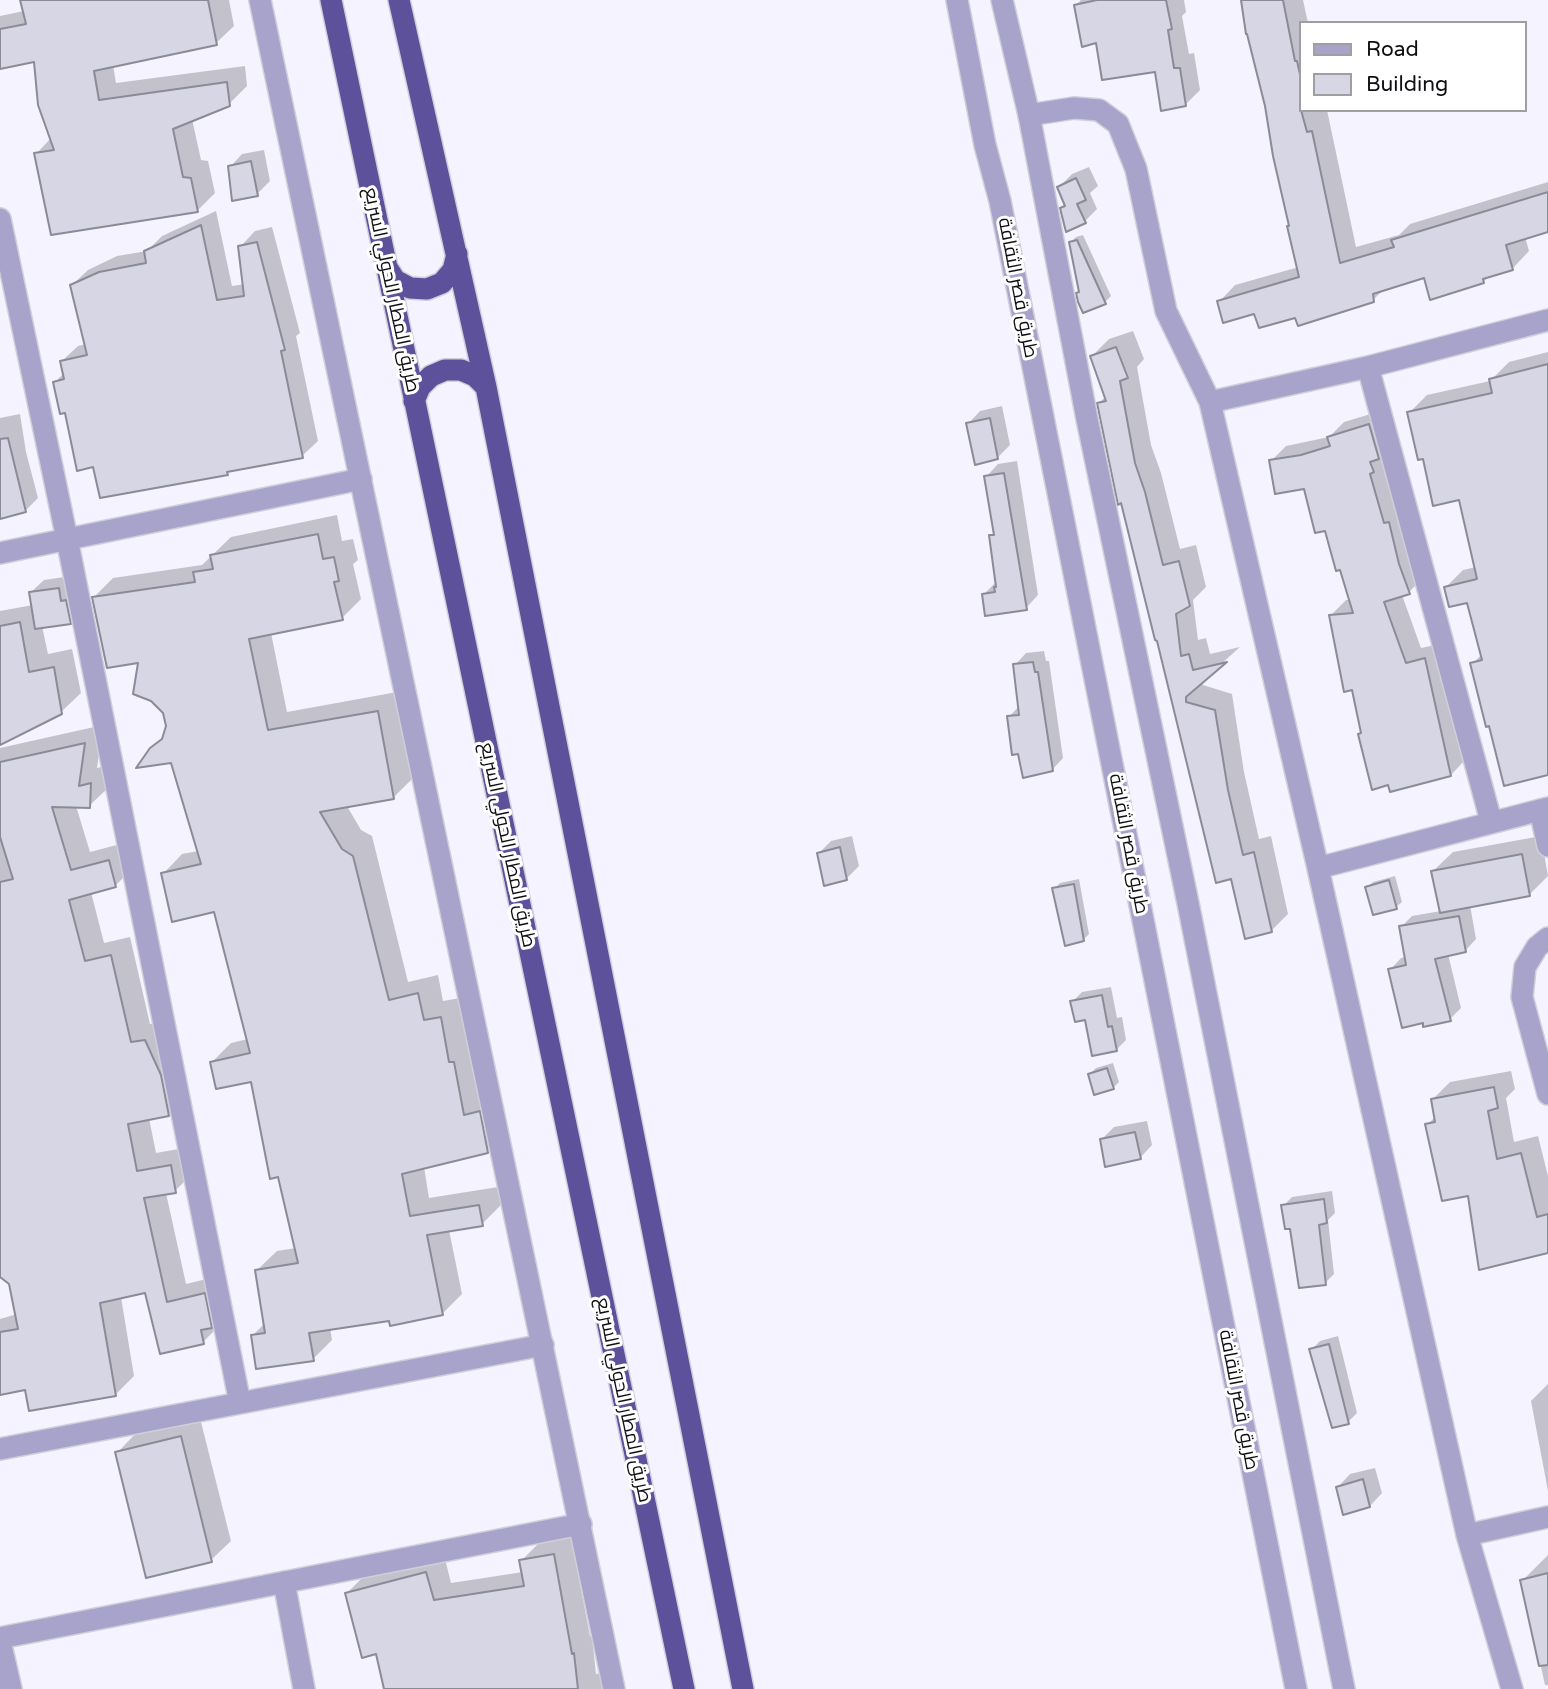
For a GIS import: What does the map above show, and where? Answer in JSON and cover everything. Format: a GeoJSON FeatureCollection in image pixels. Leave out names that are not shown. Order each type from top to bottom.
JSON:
{"type":"FeatureCollection","features":[{"type":"Feature","properties":{"kind":"highway","name":"طريق المطار الحولي السريع"},"geometry":{"type":"LineString","coordinates":[[331,0],[684,1689]]}},
{"type":"Feature","properties":{"kind":"highway"},"geometry":{"type":"LineString","coordinates":[[399,0],[486,387],[743,1689]]}},
{"type":"Feature","properties":{"kind":"highway"},"geometry":{"type":"LineString","coordinates":[[386,266],[395,280],[402,284],[410,288],[427,289],[442,283],[453,270],[457,254]]}},
{"type":"Feature","properties":{"kind":"highway"},"geometry":{"type":"LineString","coordinates":[[414,401],[420,387],[431,376],[446,370],[461,370],[475,376],[486,387]]}},
{"type":"Feature","properties":{"kind":"street"},"geometry":{"type":"LineString","coordinates":[[260,0],[614,1689]]}},
{"type":"Feature","properties":{"kind":"street","name":"طريق قصر الثقافة"},"geometry":{"type":"LineString","coordinates":[[957,0],[985,145],[1000,201],[1296,1689]]}},
{"type":"Feature","properties":{"kind":"street"},"geometry":{"type":"LineString","coordinates":[[1002,0],[1029,115],[1087,419],[1188,903],[1344,1689]]}},
{"type":"Feature","properties":{"kind":"street"},"geometry":{"type":"LineString","coordinates":[[1029,115],[1074,108],[1099,110],[1118,124],[1136,169],[1166,311],[1210,402],[1318,868],[1467,1535],[1512,1689]]}},
{"type":"Feature","properties":{"kind":"street"},"geometry":{"type":"LineString","coordinates":[[0,219],[68,539],[240,1403]]}},
{"type":"Feature","properties":{"kind":"street"},"geometry":{"type":"LineString","coordinates":[[1210,402],[1368,367],[1548,320]]}},
{"type":"Feature","properties":{"kind":"street"},"geometry":{"type":"LineString","coordinates":[[1368,367],[1491,821]]}},
{"type":"Feature","properties":{"kind":"street"},"geometry":{"type":"LineString","coordinates":[[0,553],[361,479]]}},
{"type":"Feature","properties":{"kind":"street"},"geometry":{"type":"LineString","coordinates":[[1318,868],[1544,809],[1548,846]]}},
{"type":"Feature","properties":{"kind":"street"},"geometry":{"type":"LineString","coordinates":[[1548,938],[1536,947],[1525,967],[1522,997],[1548,1094]]}},
{"type":"Feature","properties":{"kind":"street"},"geometry":{"type":"LineString","coordinates":[[0,1449],[543,1345]]}},
{"type":"Feature","properties":{"kind":"street"},"geometry":{"type":"LineString","coordinates":[[1467,1535],[1548,1517]]}},
{"type":"Feature","properties":{"kind":"street"},"geometry":{"type":"LineString","coordinates":[[11,1689],[0,1639],[581,1524]]}},
{"type":"Feature","properties":{"kind":"street"},"geometry":{"type":"LineString","coordinates":[[284,1582],[304,1689]]}},
{"type":"Feature","properties":{"kind":"building"},"geometry":{"type":"Polygon","coordinates":[[[20,0],[208,0],[217,45],[94,71],[99,100],[227,82],[230,106],[173,129],[183,177],[191,178],[198,212],[51,235],[34,153],[54,150],[38,105],[34,62],[0,69],[0,29],[26,24],[20,0]]]}},
{"type":"Feature","properties":{"kind":"building"},"geometry":{"type":"Polygon","coordinates":[[[1097,0],[1166,0],[1172,29],[1168,30],[1174,68],[1180,68],[1186,106],[1161,111],[1155,72],[1102,80],[1096,43],[1082,47],[1074,5],[1097,0]]]}},
{"type":"Feature","properties":{"kind":"building"},"geometry":{"type":"Polygon","coordinates":[[[1241,0],[1283,0],[1300,74],[1300,112],[1307,132],[1312,131],[1340,263],[1394,247],[1391,240],[1548,192],[1548,232],[1506,245],[1513,270],[1483,279],[1484,283],[1430,300],[1424,278],[1373,294],[1374,302],[1298,326],[1295,318],[1259,328],[1254,314],[1223,323],[1217,301],[1299,277],[1265,106],[1246,34],[1241,0]]]}},
{"type":"Feature","properties":{"kind":"building"},"geometry":{"type":"Polygon","coordinates":[[[251,161],[258,196],[232,201],[228,166],[251,161]]]}},
{"type":"Feature","properties":{"kind":"building"},"geometry":{"type":"Polygon","coordinates":[[[1076,178],[1086,200],[1077,204],[1086,223],[1066,232],[1060,208],[1065,206],[1057,187],[1076,178]]]}},
{"type":"Feature","properties":{"kind":"building"},"geometry":{"type":"Polygon","coordinates":[[[201,225],[217,300],[244,296],[238,246],[257,242],[285,350],[281,351],[303,458],[227,472],[228,475],[100,498],[93,467],[77,471],[65,413],[60,414],[53,382],[64,379],[60,361],[87,355],[70,285],[99,272],[146,263],[144,251],[201,225]]]}},
{"type":"Feature","properties":{"kind":"building"},"geometry":{"type":"Polygon","coordinates":[[[1077,240],[1106,304],[1083,313],[1076,293],[1079,292],[1069,242],[1077,240]]]}},
{"type":"Feature","properties":{"kind":"building"},"geometry":{"type":"Polygon","coordinates":[[[1116,347],[1128,378],[1120,381],[1135,463],[1163,565],[1179,561],[1190,606],[1176,614],[1181,656],[1189,654],[1193,670],[1227,662],[1186,697],[1186,702],[1215,710],[1228,790],[1243,855],[1254,852],[1272,932],[1245,939],[1231,879],[1216,883],[1157,641],[1121,503],[1118,505],[1097,403],[1106,401],[1090,356],[1116,347]]]}},
{"type":"Feature","properties":{"kind":"building"},"geometry":{"type":"Polygon","coordinates":[[[1548,364],[1548,775],[1504,786],[1470,663],[1482,660],[1467,603],[1449,607],[1444,587],[1477,579],[1459,500],[1433,506],[1423,459],[1418,460],[1407,412],[1492,393],[1489,379],[1548,364]]]}},
{"type":"Feature","properties":{"kind":"building"},"geometry":{"type":"Polygon","coordinates":[[[990,418],[998,459],[975,465],[966,423],[990,418]]]}},
{"type":"Feature","properties":{"kind":"building"},"geometry":{"type":"Polygon","coordinates":[[[1369,424],[1379,459],[1370,462],[1374,472],[1370,474],[1384,523],[1389,522],[1399,564],[1410,594],[1384,602],[1406,663],[1425,658],[1451,776],[1390,792],[1388,785],[1372,790],[1358,734],[1361,733],[1352,690],[1344,692],[1329,615],[1353,613],[1340,570],[1336,571],[1325,531],[1315,533],[1304,489],[1275,494],[1269,460],[1301,455],[1330,446],[1327,437],[1369,424]]]}},
{"type":"Feature","properties":{"kind":"building"},"geometry":{"type":"Polygon","coordinates":[[[8,438],[26,512],[0,519],[0,439],[8,438]]]}},
{"type":"Feature","properties":{"kind":"building"},"geometry":{"type":"Polygon","coordinates":[[[1004,473],[1027,610],[985,616],[982,594],[995,592],[996,587],[989,535],[994,535],[984,476],[1004,473]]]}},
{"type":"Feature","properties":{"kind":"building"},"geometry":{"type":"Polygon","coordinates":[[[318,534],[323,559],[334,557],[339,581],[334,582],[343,620],[249,639],[268,730],[378,711],[394,799],[320,812],[342,849],[353,856],[389,1000],[418,993],[424,1020],[441,1017],[449,1062],[454,1062],[464,1115],[480,1111],[488,1153],[402,1174],[410,1216],[479,1205],[483,1226],[427,1235],[443,1315],[390,1326],[389,1321],[309,1333],[314,1361],[256,1369],[251,1335],[265,1333],[255,1270],[298,1263],[278,1177],[270,1179],[251,1082],[216,1089],[210,1062],[250,1053],[214,912],[172,922],[161,873],[201,864],[171,763],[136,768],[150,748],[162,739],[166,726],[163,713],[151,701],[133,694],[138,663],[107,668],[92,597],[195,582],[193,572],[213,569],[210,555],[318,534]]]}},
{"type":"Feature","properties":{"kind":"building"},"geometry":{"type":"Polygon","coordinates":[[[59,588],[61,601],[66,600],[71,624],[35,629],[29,592],[59,588]]]}},
{"type":"Feature","properties":{"kind":"building"},"geometry":{"type":"Polygon","coordinates":[[[20,622],[29,672],[54,667],[62,714],[0,745],[0,626],[20,622]]]}},
{"type":"Feature","properties":{"kind":"building"},"geometry":{"type":"Polygon","coordinates":[[[1033,662],[1035,672],[1038,672],[1053,771],[1023,778],[1018,754],[1012,755],[1007,716],[1019,715],[1013,664],[1033,662]]]}},
{"type":"Feature","properties":{"kind":"building"},"geometry":{"type":"Polygon","coordinates":[[[85,743],[79,786],[91,783],[90,808],[52,807],[71,870],[109,860],[116,887],[69,900],[85,961],[111,955],[131,1042],[145,1040],[161,1075],[169,1116],[128,1124],[137,1171],[171,1165],[176,1193],[144,1198],[167,1302],[205,1293],[212,1328],[201,1330],[204,1344],[160,1354],[145,1293],[100,1303],[116,1396],[29,1411],[25,1390],[0,1395],[0,1332],[18,1329],[9,1284],[0,1277],[0,882],[13,879],[0,837],[0,762],[85,743]]]}},
{"type":"Feature","properties":{"kind":"building"},"geometry":{"type":"Polygon","coordinates":[[[840,847],[847,880],[824,886],[817,853],[840,847]]]}},
{"type":"Feature","properties":{"kind":"building"},"geometry":{"type":"Polygon","coordinates":[[[1522,854],[1530,896],[1440,913],[1431,871],[1522,854]]]}},
{"type":"Feature","properties":{"kind":"building"},"geometry":{"type":"Polygon","coordinates":[[[1389,880],[1397,909],[1373,915],[1365,887],[1389,880]]]}},
{"type":"Feature","properties":{"kind":"building"},"geometry":{"type":"Polygon","coordinates":[[[1074,884],[1084,941],[1065,946],[1052,888],[1074,884]]]}},
{"type":"Feature","properties":{"kind":"building"},"geometry":{"type":"Polygon","coordinates":[[[1459,916],[1466,952],[1435,959],[1451,1021],[1402,1028],[1388,969],[1406,965],[1399,926],[1459,916]]]}},
{"type":"Feature","properties":{"kind":"building"},"geometry":{"type":"Polygon","coordinates":[[[1102,995],[1108,1027],[1112,1026],[1117,1051],[1092,1056],[1085,1020],[1075,1022],[1070,1001],[1102,995]]]}},
{"type":"Feature","properties":{"kind":"building"},"geometry":{"type":"Polygon","coordinates":[[[1107,1068],[1114,1089],[1094,1095],[1088,1074],[1107,1068]]]}},
{"type":"Feature","properties":{"kind":"building"},"geometry":{"type":"Polygon","coordinates":[[[1494,1087],[1498,1108],[1488,1111],[1497,1159],[1521,1153],[1537,1217],[1548,1214],[1548,1253],[1479,1270],[1468,1196],[1442,1201],[1425,1124],[1435,1122],[1431,1099],[1494,1087]]]}},
{"type":"Feature","properties":{"kind":"building"},"geometry":{"type":"Polygon","coordinates":[[[1135,1132],[1141,1159],[1105,1167],[1100,1139],[1135,1132]]]}},
{"type":"Feature","properties":{"kind":"building"},"geometry":{"type":"Polygon","coordinates":[[[1324,1199],[1327,1223],[1319,1225],[1326,1285],[1299,1288],[1290,1229],[1285,1229],[1281,1205],[1324,1199]]]}},
{"type":"Feature","properties":{"kind":"building"},"geometry":{"type":"Polygon","coordinates":[[[1329,1344],[1349,1424],[1332,1428],[1309,1349],[1329,1344]]]}},
{"type":"Feature","properties":{"kind":"building"},"geometry":{"type":"Polygon","coordinates":[[[181,1436],[212,1562],[146,1578],[115,1452],[181,1436]]]}},
{"type":"Feature","properties":{"kind":"building"},"geometry":{"type":"Polygon","coordinates":[[[1363,1479],[1370,1507],[1343,1515],[1336,1487],[1363,1479]]]}},
{"type":"Feature","properties":{"kind":"building"},"geometry":{"type":"Polygon","coordinates":[[[554,1554],[572,1654],[574,1653],[578,1689],[384,1689],[376,1654],[362,1658],[345,1593],[426,1572],[434,1600],[524,1586],[519,1560],[554,1554]]]}},
{"type":"Feature","properties":{"kind":"building"},"geometry":{"type":"Polygon","coordinates":[[[1548,1573],[1548,1665],[1539,1666],[1520,1580],[1548,1573]]]}}]}
